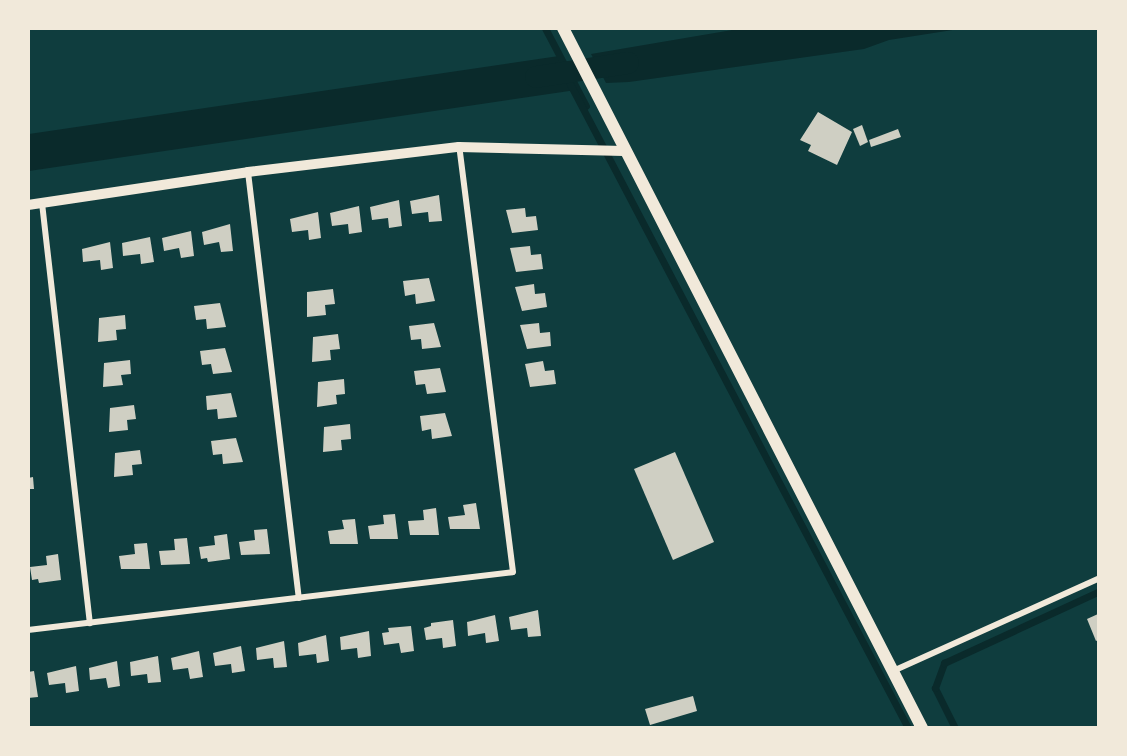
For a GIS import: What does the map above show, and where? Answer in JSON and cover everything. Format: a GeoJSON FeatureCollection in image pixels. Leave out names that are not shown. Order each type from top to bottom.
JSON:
{"type":"FeatureCollection","features":[{"type":"Feature","properties":{"kind":"main road"},"geometry":{"type":"LineString","coordinates":[[563,28],[601,107],[922,728]]}},
{"type":"Feature","properties":{"kind":"street"},"geometry":{"type":"LineString","coordinates":[[28,630],[513,572],[459,147]]}},
{"type":"Feature","properties":{"kind":"street"},"geometry":{"type":"LineString","coordinates":[[28,205],[248,172],[459,147],[624,151]]}},
{"type":"Feature","properties":{"kind":"street"},"geometry":{"type":"LineString","coordinates":[[248,172],[299,598]]}},
{"type":"Feature","properties":{"kind":"street"},"geometry":{"type":"LineString","coordinates":[[42,203],[90,623]]}},
{"type":"Feature","properties":{"kind":"street"},"geometry":{"type":"LineString","coordinates":[[893,671],[1098,579]]}},
{"type":"Feature","properties":{"kind":"water"},"geometry":{"type":"Polygon","coordinates":[[[744,28],[959,29],[889,40],[864,49],[629,82],[606,83],[591,54],[744,28]]]}},
{"type":"Feature","properties":{"kind":"water"},"geometry":{"type":"Polygon","coordinates":[[[559,56],[576,90],[29,171],[29,134],[559,56]]]}},
{"type":"Feature","properties":{"kind":"building"},"geometry":{"type":"Polygon","coordinates":[[[818,112],[852,132],[837,165],[808,151],[811,145],[800,140],[818,112]]]}},
{"type":"Feature","properties":{"kind":"building"},"geometry":{"type":"Polygon","coordinates":[[[862,125],[868,142],[860,146],[853,129],[862,125]]]}},
{"type":"Feature","properties":{"kind":"building"},"geometry":{"type":"Polygon","coordinates":[[[898,129],[901,137],[871,147],[869,140],[898,129]]]}},
{"type":"Feature","properties":{"kind":"building"},"geometry":{"type":"Polygon","coordinates":[[[439,195],[442,221],[429,222],[428,212],[412,214],[410,201],[439,195]]]}},
{"type":"Feature","properties":{"kind":"building"},"geometry":{"type":"Polygon","coordinates":[[[399,200],[402,226],[389,228],[388,218],[372,220],[370,207],[399,200]]]}},
{"type":"Feature","properties":{"kind":"building"},"geometry":{"type":"Polygon","coordinates":[[[359,206],[362,232],[349,234],[348,224],[332,226],[330,213],[359,206]]]}},
{"type":"Feature","properties":{"kind":"building"},"geometry":{"type":"Polygon","coordinates":[[[525,208],[526,217],[536,216],[538,230],[512,233],[506,210],[525,208]]]}},
{"type":"Feature","properties":{"kind":"building"},"geometry":{"type":"Polygon","coordinates":[[[318,212],[321,238],[309,240],[308,230],[292,232],[290,219],[318,212]]]}},
{"type":"Feature","properties":{"kind":"building"},"geometry":{"type":"Polygon","coordinates":[[[230,224],[233,251],[221,252],[219,242],[204,245],[202,232],[230,224]]]}},
{"type":"Feature","properties":{"kind":"building"},"geometry":{"type":"Polygon","coordinates":[[[191,231],[194,256],[181,258],[179,248],[164,251],[162,238],[191,231]]]}},
{"type":"Feature","properties":{"kind":"building"},"geometry":{"type":"Polygon","coordinates":[[[150,237],[154,262],[141,264],[140,254],[123,256],[122,243],[150,237]]]}},
{"type":"Feature","properties":{"kind":"building"},"geometry":{"type":"Polygon","coordinates":[[[110,242],[113,268],[101,270],[100,260],[83,262],[82,249],[110,242]]]}},
{"type":"Feature","properties":{"kind":"building"},"geometry":{"type":"Polygon","coordinates":[[[530,246],[531,255],[541,254],[543,269],[516,272],[510,248],[530,246]]]}},
{"type":"Feature","properties":{"kind":"building"},"geometry":{"type":"Polygon","coordinates":[[[429,278],[435,301],[416,304],[415,294],[405,296],[403,281],[429,278]]]}},
{"type":"Feature","properties":{"kind":"building"},"geometry":{"type":"Polygon","coordinates":[[[534,284],[535,294],[545,293],[547,307],[522,311],[515,287],[534,284]]]}},
{"type":"Feature","properties":{"kind":"building"},"geometry":{"type":"Polygon","coordinates":[[[333,289],[335,304],[325,305],[326,315],[307,317],[307,292],[333,289]]]}},
{"type":"Feature","properties":{"kind":"building"},"geometry":{"type":"Polygon","coordinates":[[[220,303],[226,327],[207,329],[206,319],[196,320],[194,306],[220,303]]]}},
{"type":"Feature","properties":{"kind":"building"},"geometry":{"type":"Polygon","coordinates":[[[125,315],[126,329],[116,330],[117,340],[98,342],[99,318],[125,315]]]}},
{"type":"Feature","properties":{"kind":"building"},"geometry":{"type":"Polygon","coordinates":[[[434,323],[441,347],[422,349],[421,339],[411,340],[409,326],[434,323]]]}},
{"type":"Feature","properties":{"kind":"building"},"geometry":{"type":"Polygon","coordinates":[[[539,323],[540,333],[550,332],[551,346],[527,349],[520,325],[539,323]]]}},
{"type":"Feature","properties":{"kind":"building"},"geometry":{"type":"Polygon","coordinates":[[[338,334],[340,349],[330,350],[331,360],[312,362],[313,337],[338,334]]]}},
{"type":"Feature","properties":{"kind":"building"},"geometry":{"type":"Polygon","coordinates":[[[225,348],[232,372],[213,374],[211,364],[202,365],[200,351],[225,348]]]}},
{"type":"Feature","properties":{"kind":"building"},"geometry":{"type":"Polygon","coordinates":[[[130,360],[131,374],[121,375],[123,385],[103,387],[104,363],[130,360]]]}},
{"type":"Feature","properties":{"kind":"building"},"geometry":{"type":"Polygon","coordinates":[[[543,361],[545,371],[554,370],[556,384],[530,387],[525,364],[543,361]]]}},
{"type":"Feature","properties":{"kind":"building"},"geometry":{"type":"Polygon","coordinates":[[[440,368],[446,392],[427,394],[425,384],[416,385],[414,371],[440,368]]]}},
{"type":"Feature","properties":{"kind":"building"},"geometry":{"type":"Polygon","coordinates":[[[344,379],[345,394],[336,395],[337,404],[317,407],[318,382],[344,379]]]}},
{"type":"Feature","properties":{"kind":"building"},"geometry":{"type":"Polygon","coordinates":[[[231,393],[237,417],[218,419],[217,409],[207,410],[206,396],[231,393]]]}},
{"type":"Feature","properties":{"kind":"building"},"geometry":{"type":"Polygon","coordinates":[[[134,405],[136,419],[127,420],[128,430],[109,432],[110,408],[134,405]]]}},
{"type":"Feature","properties":{"kind":"building"},"geometry":{"type":"Polygon","coordinates":[[[445,413],[452,436],[432,439],[431,429],[422,431],[420,416],[445,413]]]}},
{"type":"Feature","properties":{"kind":"building"},"geometry":{"type":"Polygon","coordinates":[[[350,424],[351,439],[341,440],[342,450],[323,452],[324,427],[350,424]]]}},
{"type":"Feature","properties":{"kind":"building"},"geometry":{"type":"Polygon","coordinates":[[[236,438],[243,462],[223,464],[222,454],[213,455],[211,441],[236,438]]]}},
{"type":"Feature","properties":{"kind":"building"},"geometry":{"type":"Polygon","coordinates":[[[140,450],[142,464],[132,465],[133,475],[114,477],[115,453],[140,450]]]}},
{"type":"Feature","properties":{"kind":"building"},"geometry":{"type":"Polygon","coordinates":[[[675,452],[714,542],[673,560],[634,469],[675,452]]]}},
{"type":"Feature","properties":{"kind":"building"},"geometry":{"type":"Polygon","coordinates":[[[33,477],[34,489],[28,489],[28,478],[33,477]]]}},
{"type":"Feature","properties":{"kind":"building"},"geometry":{"type":"Polygon","coordinates":[[[476,503],[480,529],[450,529],[448,517],[465,515],[463,505],[476,503]]]}},
{"type":"Feature","properties":{"kind":"building"},"geometry":{"type":"Polygon","coordinates":[[[436,508],[439,535],[410,535],[408,521],[424,520],[423,510],[436,508]]]}},
{"type":"Feature","properties":{"kind":"building"},"geometry":{"type":"Polygon","coordinates":[[[395,514],[398,539],[370,539],[368,526],[384,524],[383,515],[395,514]]]}},
{"type":"Feature","properties":{"kind":"building"},"geometry":{"type":"Polygon","coordinates":[[[355,519],[358,544],[330,544],[328,531],[344,529],[342,520],[355,519]]]}},
{"type":"Feature","properties":{"kind":"building"},"geometry":{"type":"Polygon","coordinates":[[[267,529],[270,554],[241,555],[239,542],[255,540],[254,530],[267,529]]]}},
{"type":"Feature","properties":{"kind":"building"},"geometry":{"type":"Polygon","coordinates":[[[227,534],[230,559],[208,562],[207,558],[201,559],[199,547],[215,545],[214,536],[227,534]]]}},
{"type":"Feature","properties":{"kind":"building"},"geometry":{"type":"Polygon","coordinates":[[[187,538],[190,564],[161,565],[159,551],[175,550],[174,539],[187,538]]]}},
{"type":"Feature","properties":{"kind":"building"},"geometry":{"type":"Polygon","coordinates":[[[147,543],[150,569],[121,569],[119,556],[135,554],[134,544],[147,543]]]}},
{"type":"Feature","properties":{"kind":"building"},"geometry":{"type":"Polygon","coordinates":[[[58,554],[61,580],[39,583],[38,579],[32,580],[30,567],[47,565],[46,556],[58,554]]]}},
{"type":"Feature","properties":{"kind":"building"},"geometry":{"type":"Polygon","coordinates":[[[538,610],[541,636],[528,637],[527,628],[511,630],[509,617],[538,610]]]}},
{"type":"Feature","properties":{"kind":"building"},"geometry":{"type":"Polygon","coordinates":[[[1098,614],[1098,640],[1096,641],[1087,619],[1098,614]]]}},
{"type":"Feature","properties":{"kind":"building"},"geometry":{"type":"Polygon","coordinates":[[[495,615],[499,641],[486,643],[485,633],[468,636],[467,622],[495,615]]]}},
{"type":"Feature","properties":{"kind":"building"},"geometry":{"type":"Polygon","coordinates":[[[453,620],[456,646],[443,648],[442,638],[426,640],[424,628],[431,626],[431,623],[453,620]]]}},
{"type":"Feature","properties":{"kind":"building"},"geometry":{"type":"Polygon","coordinates":[[[411,626],[414,651],[401,653],[399,643],[384,645],[382,633],[389,632],[388,628],[411,626]]]}},
{"type":"Feature","properties":{"kind":"building"},"geometry":{"type":"Polygon","coordinates":[[[369,631],[371,656],[358,658],[357,648],[341,650],[340,637],[369,631]]]}},
{"type":"Feature","properties":{"kind":"building"},"geometry":{"type":"Polygon","coordinates":[[[326,635],[329,661],[317,663],[316,654],[299,656],[298,643],[326,635]]]}},
{"type":"Feature","properties":{"kind":"building"},"geometry":{"type":"Polygon","coordinates":[[[284,641],[287,667],[274,668],[273,658],[257,660],[256,648],[284,641]]]}},
{"type":"Feature","properties":{"kind":"building"},"geometry":{"type":"Polygon","coordinates":[[[241,646],[245,671],[232,673],[231,664],[215,666],[213,653],[241,646]]]}},
{"type":"Feature","properties":{"kind":"building"},"geometry":{"type":"Polygon","coordinates":[[[199,651],[203,677],[190,679],[188,668],[173,670],[171,658],[199,651]]]}},
{"type":"Feature","properties":{"kind":"building"},"geometry":{"type":"Polygon","coordinates":[[[158,656],[161,682],[148,683],[147,674],[131,676],[130,662],[158,656]]]}},
{"type":"Feature","properties":{"kind":"building"},"geometry":{"type":"Polygon","coordinates":[[[117,661],[120,686],[108,688],[106,678],[90,680],[89,668],[117,661]]]}},
{"type":"Feature","properties":{"kind":"building"},"geometry":{"type":"Polygon","coordinates":[[[76,666],[79,691],[66,693],[65,683],[49,685],[47,673],[76,666]]]}},
{"type":"Feature","properties":{"kind":"building"},"geometry":{"type":"Polygon","coordinates":[[[34,671],[38,697],[28,698],[28,672],[34,671]]]}},
{"type":"Feature","properties":{"kind":"building"},"geometry":{"type":"Polygon","coordinates":[[[693,696],[697,711],[650,725],[645,709],[693,696]]]}},
{"type":"Feature","properties":{"kind":"waterway"},"geometry":{"type":"LineString","coordinates":[[545,28],[586,106]]}},
{"type":"Feature","properties":{"kind":"waterway"},"geometry":{"type":"LineString","coordinates":[[536,77],[628,63]]}},
{"type":"Feature","properties":{"kind":"waterway"},"geometry":{"type":"LineString","coordinates":[[570,84],[908,728]]}},
{"type":"Feature","properties":{"kind":"waterway"},"geometry":{"type":"LineString","coordinates":[[955,728],[935,688],[944,663],[1098,592]]}}]}
